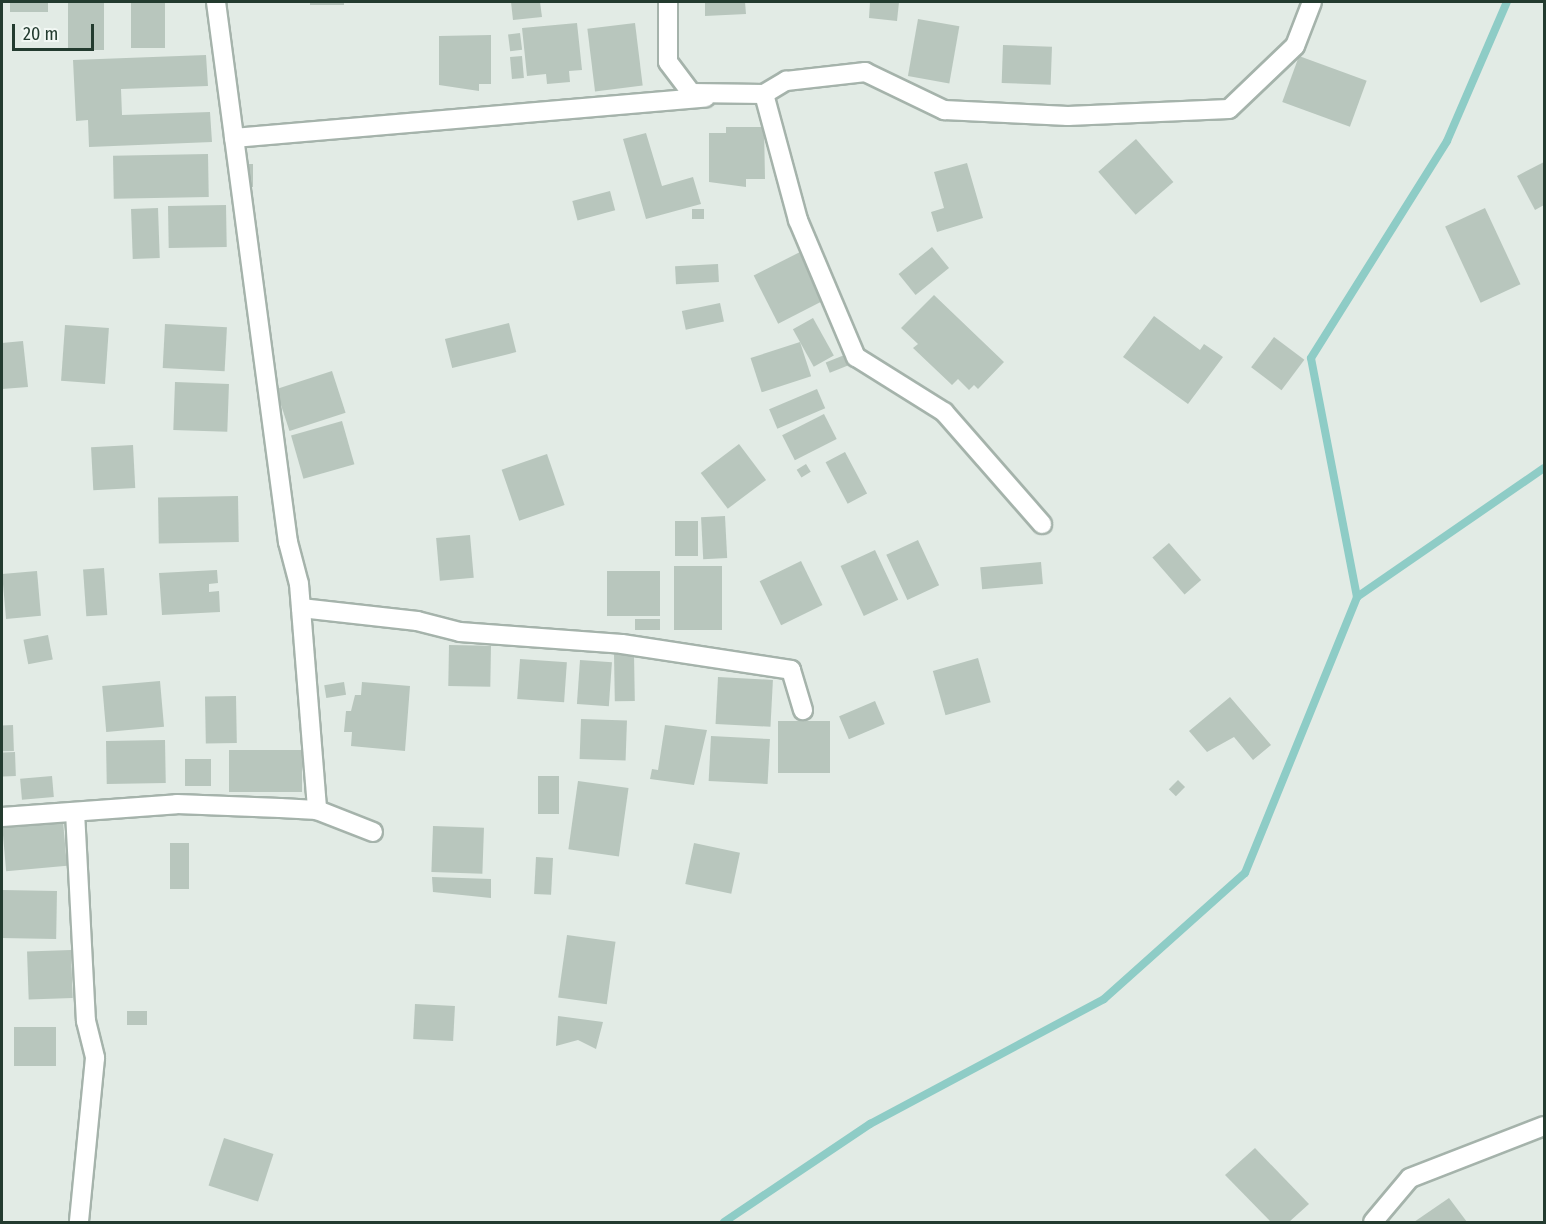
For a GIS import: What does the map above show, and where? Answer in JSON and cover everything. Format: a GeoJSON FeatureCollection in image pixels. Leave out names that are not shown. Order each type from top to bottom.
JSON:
{"type":"FeatureCollection","features":[{"type":"Feature","properties":{"kind":"street"},"geometry":{"type":"LineString","coordinates":[[216,2],[301,608],[318,810]]}},
{"type":"Feature","properties":{"kind":"street"},"geometry":{"type":"LineString","coordinates":[[668,2],[668,62],[691,93],[714,97]]}},
{"type":"Feature","properties":{"kind":"street"},"geometry":{"type":"LineString","coordinates":[[234,138],[764,94],[786,81],[865,72],[944,110],[1068,116],[1229,109],[1295,46],[1312,2]]}},
{"type":"Feature","properties":{"kind":"street"},"geometry":{"type":"LineString","coordinates":[[764,94],[798,220],[856,357],[944,412],[1042,524]]}},
{"type":"Feature","properties":{"kind":"street"},"geometry":{"type":"LineString","coordinates":[[301,608],[417,621],[460,632],[622,644],[791,670],[803,710]]}},
{"type":"Feature","properties":{"kind":"street"},"geometry":{"type":"LineString","coordinates":[[2,817],[177,804],[318,810],[373,832]]}},
{"type":"Feature","properties":{"kind":"street"},"geometry":{"type":"LineString","coordinates":[[75,812],[86,1021],[95,1059],[79,1222]]}},
{"type":"Feature","properties":{"kind":"street"},"geometry":{"type":"LineString","coordinates":[[1373,1222],[1410,1178],[1545,1126]]}},
{"type":"Feature","properties":{"kind":"building"},"geometry":{"type":"Polygon","coordinates":[[[10,2],[48,2],[48,12],[10,12],[10,2]]]}},
{"type":"Feature","properties":{"kind":"building"},"geometry":{"type":"Polygon","coordinates":[[[68,2],[104,2],[104,50],[68,50],[68,2]]]}},
{"type":"Feature","properties":{"kind":"building"},"geometry":{"type":"Polygon","coordinates":[[[131,2],[165,2],[165,48],[131,48],[131,2]]]}},
{"type":"Feature","properties":{"kind":"building"},"geometry":{"type":"Polygon","coordinates":[[[310,2],[344,2],[344,5],[310,5],[310,2]]]}},
{"type":"Feature","properties":{"kind":"building"},"geometry":{"type":"Polygon","coordinates":[[[511,2],[540,2],[542,17],[513,20],[511,2]]]}},
{"type":"Feature","properties":{"kind":"building"},"geometry":{"type":"Polygon","coordinates":[[[705,2],[745,2],[746,14],[705,16],[705,2]]]}},
{"type":"Feature","properties":{"kind":"building"},"geometry":{"type":"Polygon","coordinates":[[[870,2],[899,2],[897,21],[869,18],[870,2]]]}},
{"type":"Feature","properties":{"kind":"building"},"geometry":{"type":"Polygon","coordinates":[[[918,19],[959,26],[949,83],[908,76],[918,19]]]}},
{"type":"Feature","properties":{"kind":"building"},"geometry":{"type":"Polygon","coordinates":[[[577,23],[582,70],[569,71],[570,82],[547,84],[546,74],[527,76],[522,28],[577,23]]]}},
{"type":"Feature","properties":{"kind":"building"},"geometry":{"type":"Polygon","coordinates":[[[635,23],[643,86],[595,91],[587,29],[635,23]]]}},
{"type":"Feature","properties":{"kind":"building"},"geometry":{"type":"Polygon","coordinates":[[[520,33],[522,50],[510,51],[508,34],[520,33]]]}},
{"type":"Feature","properties":{"kind":"building"},"geometry":{"type":"Polygon","coordinates":[[[491,35],[491,84],[479,84],[479,91],[439,85],[439,36],[491,35]]]}},
{"type":"Feature","properties":{"kind":"building"},"geometry":{"type":"Polygon","coordinates":[[[1003,45],[1052,47],[1051,85],[1002,83],[1003,45]]]}},
{"type":"Feature","properties":{"kind":"building"},"geometry":{"type":"Polygon","coordinates":[[[206,55],[208,86],[121,89],[122,115],[210,112],[212,142],[89,147],[88,120],[76,121],[73,60],[206,55]]]}},
{"type":"Feature","properties":{"kind":"building"},"geometry":{"type":"Polygon","coordinates":[[[522,56],[524,78],[512,79],[510,57],[522,56]]]}},
{"type":"Feature","properties":{"kind":"building"},"geometry":{"type":"Polygon","coordinates":[[[1299,56],[1367,81],[1350,127],[1282,102],[1299,56]]]}},
{"type":"Feature","properties":{"kind":"building"},"geometry":{"type":"Polygon","coordinates":[[[726,127],[764,127],[765,179],[746,179],[746,187],[709,182],[709,133],[726,133],[726,127]]]}},
{"type":"Feature","properties":{"kind":"building"},"geometry":{"type":"Polygon","coordinates":[[[646,133],[662,186],[693,177],[701,204],[646,219],[623,139],[646,133]]]}},
{"type":"Feature","properties":{"kind":"building"},"geometry":{"type":"Polygon","coordinates":[[[1136,139],[1173,182],[1136,215],[1098,172],[1136,139]]]}},
{"type":"Feature","properties":{"kind":"building"},"geometry":{"type":"Polygon","coordinates":[[[208,154],[209,197],[114,199],[113,156],[208,154]]]}},
{"type":"Feature","properties":{"kind":"building"},"geometry":{"type":"Polygon","coordinates":[[[1544,162],[1544,205],[1535,210],[1517,176],[1544,162]]]}},
{"type":"Feature","properties":{"kind":"building"},"geometry":{"type":"Polygon","coordinates":[[[967,163],[983,218],[937,232],[931,212],[944,208],[934,172],[967,163]]]}},
{"type":"Feature","properties":{"kind":"building"},"geometry":{"type":"Polygon","coordinates":[[[246,164],[253,164],[253,187],[246,187],[246,164]]]}},
{"type":"Feature","properties":{"kind":"building"},"geometry":{"type":"Polygon","coordinates":[[[610,191],[615,210],[578,220],[572,201],[610,191]]]}},
{"type":"Feature","properties":{"kind":"building"},"geometry":{"type":"Polygon","coordinates":[[[226,205],[227,247],[169,248],[168,206],[226,205]]]}},
{"type":"Feature","properties":{"kind":"building"},"geometry":{"type":"Polygon","coordinates":[[[158,208],[160,258],[133,259],[131,209],[158,208]]]}},
{"type":"Feature","properties":{"kind":"building"},"geometry":{"type":"Polygon","coordinates":[[[1485,208],[1520,284],[1481,303],[1445,227],[1485,208]]]}},
{"type":"Feature","properties":{"kind":"building"},"geometry":{"type":"Polygon","coordinates":[[[692,209],[704,209],[704,219],[692,219],[692,209]]]}},
{"type":"Feature","properties":{"kind":"building"},"geometry":{"type":"Polygon","coordinates":[[[932,247],[949,268],[916,295],[899,274],[932,247]]]}},
{"type":"Feature","properties":{"kind":"building"},"geometry":{"type":"Polygon","coordinates":[[[800,252],[825,300],[778,324],[754,276],[800,252]]]}},
{"type":"Feature","properties":{"kind":"building"},"geometry":{"type":"Polygon","coordinates":[[[718,264],[719,282],[676,284],[675,266],[718,264]]]}},
{"type":"Feature","properties":{"kind":"building"},"geometry":{"type":"Polygon","coordinates":[[[934,295],[1004,362],[978,389],[974,385],[969,390],[958,379],[952,385],[913,348],[918,344],[901,328],[934,295]]]}},
{"type":"Feature","properties":{"kind":"building"},"geometry":{"type":"Polygon","coordinates":[[[720,303],[724,322],[686,330],[682,311],[720,303]]]}},
{"type":"Feature","properties":{"kind":"building"},"geometry":{"type":"Polygon","coordinates":[[[1154,316],[1200,350],[1204,344],[1223,357],[1188,404],[1123,357],[1154,316]]]}},
{"type":"Feature","properties":{"kind":"building"},"geometry":{"type":"Polygon","coordinates":[[[813,318],[834,356],[814,367],[793,329],[813,318]]]}},
{"type":"Feature","properties":{"kind":"building"},"geometry":{"type":"Polygon","coordinates":[[[509,323],[516,352],[452,368],[445,339],[509,323]]]}},
{"type":"Feature","properties":{"kind":"building"},"geometry":{"type":"Polygon","coordinates":[[[165,324],[227,327],[225,371],[163,368],[165,324]]]}},
{"type":"Feature","properties":{"kind":"building"},"geometry":{"type":"Polygon","coordinates":[[[65,325],[109,328],[105,384],[61,381],[65,325]]]}},
{"type":"Feature","properties":{"kind":"building"},"geometry":{"type":"Polygon","coordinates":[[[1274,337],[1304,360],[1281,390],[1251,367],[1274,337]]]}},
{"type":"Feature","properties":{"kind":"building"},"geometry":{"type":"Polygon","coordinates":[[[23,341],[28,387],[2,389],[2,343],[23,341]]]}},
{"type":"Feature","properties":{"kind":"building"},"geometry":{"type":"Polygon","coordinates":[[[800,342],[811,376],[762,392],[751,358],[800,342]]]}},
{"type":"Feature","properties":{"kind":"building"},"geometry":{"type":"Polygon","coordinates":[[[847,354],[851,364],[830,373],[826,363],[847,354]]]}},
{"type":"Feature","properties":{"kind":"building"},"geometry":{"type":"Polygon","coordinates":[[[332,371],[346,413],[289,431],[276,389],[332,371]]]}},
{"type":"Feature","properties":{"kind":"building"},"geometry":{"type":"Polygon","coordinates":[[[175,382],[229,384],[227,432],[173,430],[175,382]]]}},
{"type":"Feature","properties":{"kind":"building"},"geometry":{"type":"Polygon","coordinates":[[[817,389],[825,408],[777,429],[769,409],[817,389]]]}},
{"type":"Feature","properties":{"kind":"building"},"geometry":{"type":"Polygon","coordinates":[[[824,414],[837,439],[795,460],[782,435],[824,414]]]}},
{"type":"Feature","properties":{"kind":"building"},"geometry":{"type":"Polygon","coordinates":[[[342,421],[354,464],[303,479],[291,436],[342,421]]]}},
{"type":"Feature","properties":{"kind":"building"},"geometry":{"type":"Polygon","coordinates":[[[739,444],[766,480],[728,509],[701,473],[739,444]]]}},
{"type":"Feature","properties":{"kind":"building"},"geometry":{"type":"Polygon","coordinates":[[[133,445],[135,488],[93,490],[91,447],[133,445]]]}},
{"type":"Feature","properties":{"kind":"building"},"geometry":{"type":"Polygon","coordinates":[[[845,452],[867,493],[848,504],[826,462],[845,452]]]}},
{"type":"Feature","properties":{"kind":"building"},"geometry":{"type":"Polygon","coordinates":[[[547,454],[565,505],[519,521],[502,470],[547,454]]]}},
{"type":"Feature","properties":{"kind":"building"},"geometry":{"type":"Polygon","coordinates":[[[806,464],[811,472],[801,477],[797,470],[806,464]]]}},
{"type":"Feature","properties":{"kind":"building"},"geometry":{"type":"Polygon","coordinates":[[[238,496],[239,542],[159,543],[158,497],[238,496]]]}},
{"type":"Feature","properties":{"kind":"building"},"geometry":{"type":"Polygon","coordinates":[[[725,516],[727,558],[703,559],[701,517],[725,516]]]}},
{"type":"Feature","properties":{"kind":"building"},"geometry":{"type":"Polygon","coordinates":[[[675,521],[698,521],[698,556],[675,556],[675,521]]]}},
{"type":"Feature","properties":{"kind":"building"},"geometry":{"type":"Polygon","coordinates":[[[470,535],[474,578],[440,581],[436,538],[470,535]]]}},
{"type":"Feature","properties":{"kind":"building"},"geometry":{"type":"Polygon","coordinates":[[[918,540],[939,585],[907,600],[886,555],[918,540]]]}},
{"type":"Feature","properties":{"kind":"building"},"geometry":{"type":"Polygon","coordinates":[[[1169,543],[1201,580],[1185,594],[1152,557],[1169,543]]]}},
{"type":"Feature","properties":{"kind":"building"},"geometry":{"type":"Polygon","coordinates":[[[875,550],[898,600],[864,616],[841,566],[875,550]]]}},
{"type":"Feature","properties":{"kind":"building"},"geometry":{"type":"Polygon","coordinates":[[[801,561],[822,605],[781,625],[760,581],[801,561]]]}},
{"type":"Feature","properties":{"kind":"building"},"geometry":{"type":"Polygon","coordinates":[[[1041,562],[1043,584],[982,589],[980,567],[1041,562]]]}},
{"type":"Feature","properties":{"kind":"building"},"geometry":{"type":"Polygon","coordinates":[[[674,566],[722,566],[722,630],[674,630],[674,566]]]}},
{"type":"Feature","properties":{"kind":"building"},"geometry":{"type":"Polygon","coordinates":[[[104,568],[107,615],[86,616],[83,569],[104,568]]]}},
{"type":"Feature","properties":{"kind":"building"},"geometry":{"type":"Polygon","coordinates":[[[217,570],[218,583],[209,584],[209,592],[219,591],[220,612],[162,615],[159,573],[217,570]]]}},
{"type":"Feature","properties":{"kind":"building"},"geometry":{"type":"Polygon","coordinates":[[[37,571],[41,616],[6,619],[2,574],[37,571]]]}},
{"type":"Feature","properties":{"kind":"building"},"geometry":{"type":"Polygon","coordinates":[[[607,571],[660,571],[660,616],[607,616],[607,571]]]}},
{"type":"Feature","properties":{"kind":"building"},"geometry":{"type":"Polygon","coordinates":[[[635,619],[660,619],[660,630],[635,630],[635,619]]]}},
{"type":"Feature","properties":{"kind":"building"},"geometry":{"type":"Polygon","coordinates":[[[48,635],[53,660],[28,664],[23,640],[48,635]]]}},
{"type":"Feature","properties":{"kind":"building"},"geometry":{"type":"Polygon","coordinates":[[[449,645],[491,646],[490,687],[448,686],[449,645]]]}},
{"type":"Feature","properties":{"kind":"building"},"geometry":{"type":"Polygon","coordinates":[[[614,654],[634,654],[635,701],[615,701],[614,654]]]}},
{"type":"Feature","properties":{"kind":"building"},"geometry":{"type":"Polygon","coordinates":[[[978,658],[991,702],[946,715],[933,671],[978,658]]]}},
{"type":"Feature","properties":{"kind":"building"},"geometry":{"type":"Polygon","coordinates":[[[520,659],[567,662],[564,702],[517,699],[520,659]]]}},
{"type":"Feature","properties":{"kind":"building"},"geometry":{"type":"Polygon","coordinates":[[[580,660],[612,662],[609,706],[577,704],[580,660]]]}},
{"type":"Feature","properties":{"kind":"building"},"geometry":{"type":"Polygon","coordinates":[[[718,677],[773,680],[770,727],[716,724],[718,677]]]}},
{"type":"Feature","properties":{"kind":"building"},"geometry":{"type":"Polygon","coordinates":[[[160,681],[164,727],[106,732],[102,686],[160,681]]]}},
{"type":"Feature","properties":{"kind":"building"},"geometry":{"type":"Polygon","coordinates":[[[344,682],[346,695],[326,698],[324,685],[344,682]]]}},
{"type":"Feature","properties":{"kind":"building"},"geometry":{"type":"Polygon","coordinates":[[[362,682],[410,686],[405,751],[351,746],[352,732],[344,732],[346,711],[351,711],[355,695],[361,695],[362,682]]]}},
{"type":"Feature","properties":{"kind":"building"},"geometry":{"type":"Polygon","coordinates":[[[236,696],[237,743],[206,744],[205,697],[236,696]]]}},
{"type":"Feature","properties":{"kind":"building"},"geometry":{"type":"Polygon","coordinates":[[[1230,697],[1271,745],[1253,760],[1234,737],[1207,752],[1189,731],[1230,697]]]}},
{"type":"Feature","properties":{"kind":"building"},"geometry":{"type":"Polygon","coordinates":[[[875,701],[885,724],[849,739],[839,716],[875,701]]]}},
{"type":"Feature","properties":{"kind":"building"},"geometry":{"type":"Polygon","coordinates":[[[581,719],[627,721],[626,761],[580,759],[581,719]]]}},
{"type":"Feature","properties":{"kind":"building"},"geometry":{"type":"Polygon","coordinates":[[[778,721],[830,721],[830,773],[778,773],[778,721]]]}},
{"type":"Feature","properties":{"kind":"building"},"geometry":{"type":"Polygon","coordinates":[[[2,725],[13,725],[14,751],[3,751],[2,725]]]}},
{"type":"Feature","properties":{"kind":"building"},"geometry":{"type":"Polygon","coordinates":[[[665,725],[707,730],[694,785],[650,779],[652,769],[658,770],[665,725]]]}},
{"type":"Feature","properties":{"kind":"building"},"geometry":{"type":"Polygon","coordinates":[[[711,736],[770,739],[768,784],[709,781],[711,736]]]}},
{"type":"Feature","properties":{"kind":"building"},"geometry":{"type":"Polygon","coordinates":[[[165,740],[166,783],[107,784],[106,741],[165,740]]]}},
{"type":"Feature","properties":{"kind":"building"},"geometry":{"type":"Polygon","coordinates":[[[229,750],[302,750],[302,792],[229,792],[229,750]]]}},
{"type":"Feature","properties":{"kind":"building"},"geometry":{"type":"Polygon","coordinates":[[[2,752],[15,752],[16,776],[3,776],[2,752]]]}},
{"type":"Feature","properties":{"kind":"building"},"geometry":{"type":"Polygon","coordinates":[[[185,759],[211,759],[211,786],[185,786],[185,759]]]}},
{"type":"Feature","properties":{"kind":"building"},"geometry":{"type":"Polygon","coordinates":[[[52,776],[54,797],[22,800],[20,779],[52,776]]]}},
{"type":"Feature","properties":{"kind":"building"},"geometry":{"type":"Polygon","coordinates":[[[538,776],[559,776],[559,814],[538,814],[538,776]]]}},
{"type":"Feature","properties":{"kind":"building"},"geometry":{"type":"Polygon","coordinates":[[[1178,780],[1185,787],[1176,796],[1169,789],[1178,780]]]}},
{"type":"Feature","properties":{"kind":"building"},"geometry":{"type":"Polygon","coordinates":[[[578,781],[629,788],[619,856],[568,849],[578,781]]]}},
{"type":"Feature","properties":{"kind":"building"},"geometry":{"type":"Polygon","coordinates":[[[63,821],[67,866],[6,871],[2,826],[63,821]]]}},
{"type":"Feature","properties":{"kind":"building"},"geometry":{"type":"Polygon","coordinates":[[[433,826],[484,828],[482,874],[431,872],[433,826]]]}},
{"type":"Feature","properties":{"kind":"building"},"geometry":{"type":"Polygon","coordinates":[[[170,843],[189,843],[189,889],[170,889],[170,843]]]}},
{"type":"Feature","properties":{"kind":"building"},"geometry":{"type":"Polygon","coordinates":[[[694,843],[740,853],[731,894],[685,884],[694,843]]]}},
{"type":"Feature","properties":{"kind":"building"},"geometry":{"type":"Polygon","coordinates":[[[536,857],[553,858],[551,895],[534,894],[536,857]]]}},
{"type":"Feature","properties":{"kind":"building"},"geometry":{"type":"Polygon","coordinates":[[[432,877],[491,879],[491,898],[433,892],[432,877]]]}},
{"type":"Feature","properties":{"kind":"building"},"geometry":{"type":"Polygon","coordinates":[[[2,890],[57,891],[56,939],[2,938],[2,890]]]}},
{"type":"Feature","properties":{"kind":"building"},"geometry":{"type":"Polygon","coordinates":[[[567,935],[616,942],[607,1004],[558,997],[567,935]]]}},
{"type":"Feature","properties":{"kind":"building"},"geometry":{"type":"Polygon","coordinates":[[[71,950],[73,998],[29,1000],[27,952],[71,950]]]}},
{"type":"Feature","properties":{"kind":"building"},"geometry":{"type":"Polygon","coordinates":[[[415,1004],[455,1006],[453,1041],[413,1039],[415,1004]]]}},
{"type":"Feature","properties":{"kind":"building"},"geometry":{"type":"Polygon","coordinates":[[[127,1011],[147,1011],[147,1025],[127,1025],[127,1011]]]}},
{"type":"Feature","properties":{"kind":"building"},"geometry":{"type":"Polygon","coordinates":[[[558,1016],[603,1022],[596,1049],[578,1040],[556,1046],[558,1016]]]}},
{"type":"Feature","properties":{"kind":"building"},"geometry":{"type":"Polygon","coordinates":[[[14,1027],[56,1027],[56,1066],[14,1066],[14,1027]]]}},
{"type":"Feature","properties":{"kind":"building"},"geometry":{"type":"Polygon","coordinates":[[[224,1138],[273,1154],[258,1202],[209,1186],[224,1138]]]}},
{"type":"Feature","properties":{"kind":"building"},"geometry":{"type":"Polygon","coordinates":[[[1255,1148],[1309,1204],[1289,1222],[1271,1222],[1225,1175],[1255,1148]]]}},
{"type":"Feature","properties":{"kind":"building"},"geometry":{"type":"Polygon","coordinates":[[[1449,1198],[1467,1222],[1414,1222],[1449,1198]]]}},
{"type":"Feature","properties":{"kind":"waterway"},"geometry":{"type":"LineString","coordinates":[[1357,597],[1311,358],[1447,141],[1507,2]]}},
{"type":"Feature","properties":{"kind":"waterway"},"geometry":{"type":"LineString","coordinates":[[724,1222],[870,1124],[1104,999],[1245,873],[1357,597],[1544,468]]}}]}
